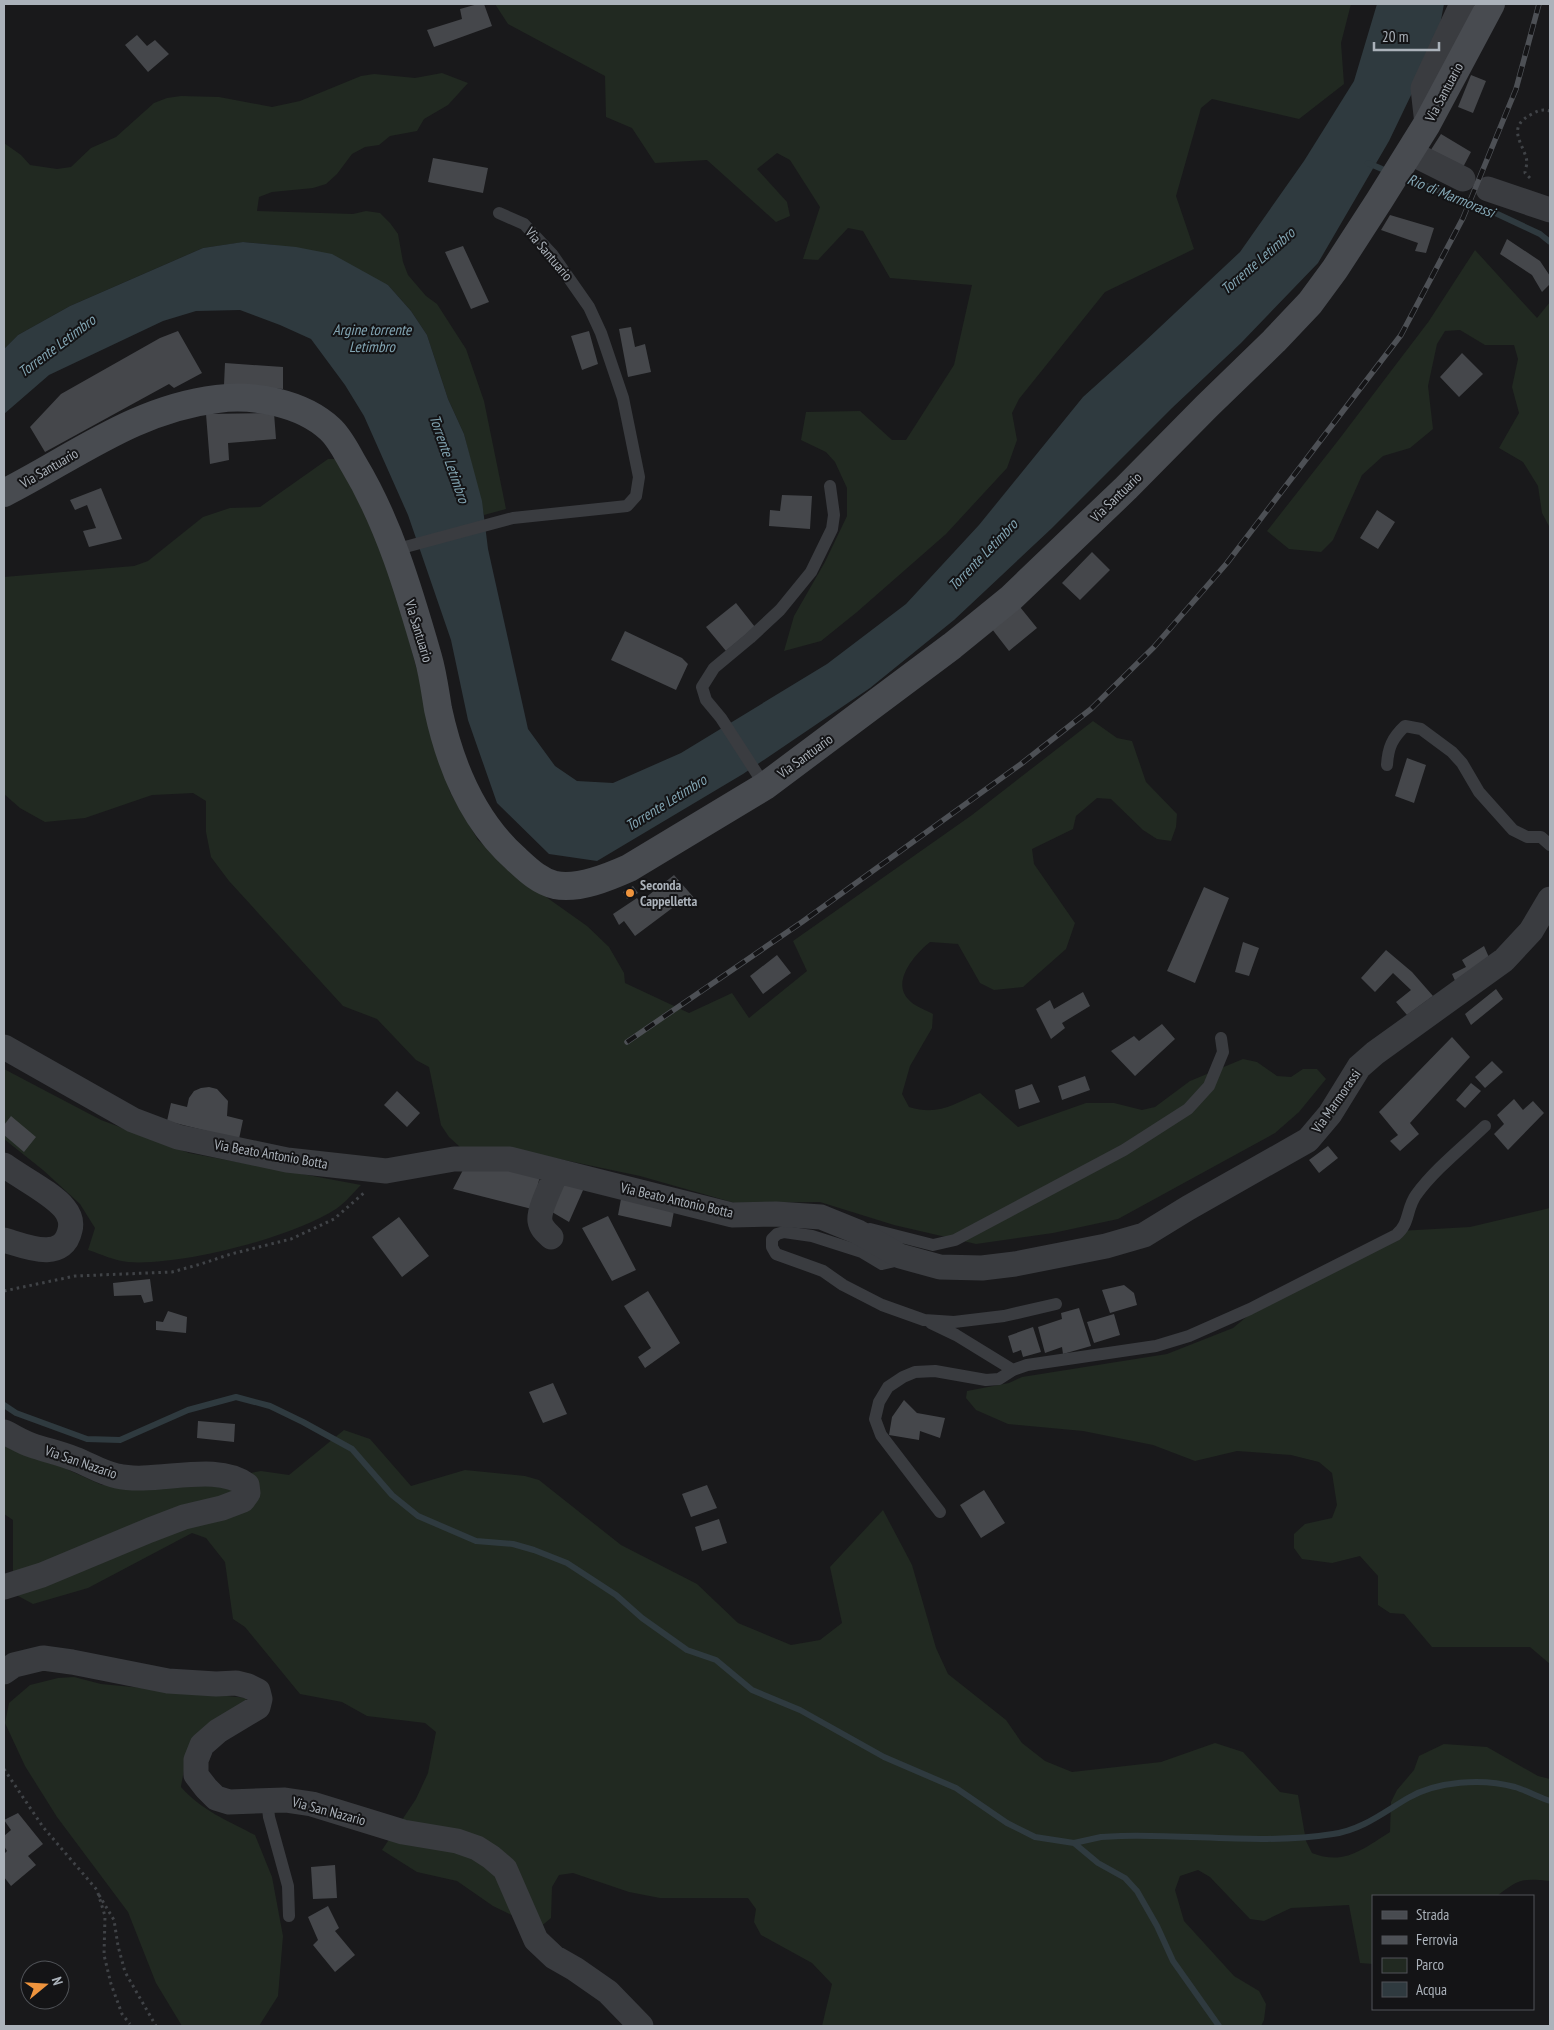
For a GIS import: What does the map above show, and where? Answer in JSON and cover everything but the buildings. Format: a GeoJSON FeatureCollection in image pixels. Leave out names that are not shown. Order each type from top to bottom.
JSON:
{"type":"FeatureCollection","features":[{"type":"Feature","properties":{"kind":"main road","name":"Via Santuario"},"geometry":{"type":"LineString","coordinates":[[4,493],[34,478],[99,438],[166,409],[219,398],[256,399],[290,406],[314,417],[332,430],[402,547],[450,756],[479,817],[504,849],[532,875],[556,885],[581,884],[606,878],[629,868],[762,781],[899,687],[1011,598],[1126,488],[1310,303],[1335,269],[1427,124],[1491,4]]}},
{"type":"Feature","properties":{"kind":"street"},"geometry":{"type":"LineString","coordinates":[[1427,124],[1423,88],[1462,4]]}},
{"type":"Feature","properties":{"kind":"street"},"geometry":{"type":"LineString","coordinates":[[1410,152],[1463,179]]}},
{"type":"Feature","properties":{"kind":"street"},"geometry":{"type":"LineString","coordinates":[[1488,189],[1550,210]]}},
{"type":"Feature","properties":{"kind":"street","name":"Via Marmorassi"},"geometry":{"type":"LineString","coordinates":[[1144,1235],[1308,1140],[1330,1114],[1360,1067],[1375,1053],[1504,960],[1531,931],[1550,898]]}},
{"type":"Feature","properties":{"kind":"street","name":"Via Beato Antonio Botta"},"geometry":{"type":"LineString","coordinates":[[4,1047],[133,1120],[178,1137],[287,1160],[386,1171],[454,1159],[510,1159],[732,1215],[776,1214],[821,1217],[858,1232],[900,1256],[940,1267],[982,1268],[1014,1264],[1106,1246],[1144,1235]]}},
{"type":"Feature","properties":{"kind":"street"},"geometry":{"type":"LineString","coordinates":[[4,1164],[58,1203],[70,1216],[71,1225],[69,1234],[64,1242],[58,1248],[49,1251],[4,1240]]}},
{"type":"Feature","properties":{"kind":"street"},"geometry":{"type":"LineString","coordinates":[[551,1237],[543,1229],[540,1220],[541,1212],[557,1171]]}},
{"type":"Feature","properties":{"kind":"street","name":"Via San Nazario"},"geometry":{"type":"LineString","coordinates":[[4,1432],[30,1445],[74,1458],[115,1476],[133,1479],[212,1474],[226,1475],[240,1480],[247,1485],[248,1493],[243,1500],[222,1508],[184,1517],[158,1526],[42,1575],[4,1587]]}},
{"type":"Feature","properties":{"kind":"street","name":"Via San Nazario"},"geometry":{"type":"LineString","coordinates":[[4,1672],[14,1665],[43,1658],[168,1681],[216,1684],[236,1683],[258,1691],[260,1699],[258,1707],[218,1732],[202,1745],[196,1760],[196,1775],[216,1798],[229,1802],[286,1800],[312,1804],[403,1832],[457,1841],[477,1848],[492,1857],[505,1869],[536,1940],[554,1957],[608,1992],[641,2026]]}},
{"type":"Feature","properties":{"kind":"lane","name":"Via Santuario"},"geometry":{"type":"LineString","coordinates":[[402,547],[513,518],[627,506],[636,496],[639,476],[623,398],[601,334],[589,307],[552,254],[524,224],[499,213]]}},
{"type":"Feature","properties":{"kind":"lane","name":"Via Santuario"},"geometry":{"type":"LineString","coordinates":[[762,781],[706,700],[702,687],[714,668],[780,610],[811,572],[832,529],[834,515],[830,486]]}},
{"type":"Feature","properties":{"kind":"lane"},"geometry":{"type":"LineString","coordinates":[[1387,765],[1388,752],[1396,734],[1405,726],[1421,729],[1452,752],[1462,763],[1479,792],[1513,830],[1527,837],[1541,837],[1550,845]]}},
{"type":"Feature","properties":{"kind":"lane"},"geometry":{"type":"LineString","coordinates":[[858,1232],[865,1228],[933,1245],[955,1240],[1080,1174],[1124,1150],[1188,1109],[1209,1086],[1223,1052],[1221,1038]]}},
{"type":"Feature","properties":{"kind":"lane"},"geometry":{"type":"LineString","coordinates":[[940,1512],[881,1435],[875,1419],[879,1402],[888,1387],[902,1377],[914,1372],[935,1371],[986,1380],[999,1379],[1027,1365],[1156,1346],[1189,1336],[1333,1268],[1396,1235],[1404,1229],[1409,1205],[1417,1194],[1438,1170],[1485,1126]]}},
{"type":"Feature","properties":{"kind":"lane"},"geometry":{"type":"LineString","coordinates":[[900,1256],[895,1261],[882,1264],[862,1252],[812,1236],[784,1232],[777,1234],[772,1239],[772,1247],[776,1254],[823,1271],[844,1285],[882,1305],[924,1320],[956,1335],[1014,1370]]}},
{"type":"Feature","properties":{"kind":"lane"},"geometry":{"type":"LineString","coordinates":[[924,1320],[954,1322],[988,1318],[1056,1304]]}},
{"type":"Feature","properties":{"kind":"lane"},"geometry":{"type":"LineString","coordinates":[[267,1800],[288,1886],[289,1916]]}},
{"type":"Feature","properties":{"kind":"path"},"geometry":{"type":"LineString","coordinates":[[1524,173],[1527,161],[1518,142],[1517,134],[1522,120],[1543,109],[1550,111]]}},
{"type":"Feature","properties":{"kind":"path"},"geometry":{"type":"LineString","coordinates":[[4,1292],[75,1276],[172,1272],[231,1254],[291,1239],[334,1220],[374,1180],[376,1170]]}},
{"type":"Feature","properties":{"kind":"path"},"geometry":{"type":"LineString","coordinates":[[4,1769],[43,1827],[97,1890],[114,1920],[125,1972],[156,2026]]}},
{"type":"Feature","properties":{"kind":"path"},"geometry":{"type":"LineString","coordinates":[[97,1890],[105,1916],[104,1955],[111,1984],[122,2014],[130,2024]]}},
{"type":"Feature","properties":{"kind":"green space"},"geometry":{"type":"Polygon","coordinates":[[[495,4],[1351,4],[1341,43],[1344,84],[1299,119],[1212,99],[1201,108],[1176,196],[1194,249],[1105,292],[1019,399],[1012,413],[1017,440],[1007,468],[946,534],[857,612],[821,641],[784,651],[794,616],[825,562],[847,516],[847,488],[835,462],[826,452],[801,440],[806,412],[860,411],[892,440],[906,440],[954,365],[972,285],[890,278],[863,231],[848,228],[818,260],[803,259],[820,207],[790,160],[777,153],[757,169],[787,202],[790,216],[776,222],[707,160],[655,163],[632,128],[606,117],[605,76],[508,24],[495,4]]]}},
{"type":"Feature","properties":{"kind":"green space"},"geometry":{"type":"Polygon","coordinates":[[[442,73],[468,83],[448,105],[424,119],[417,131],[390,136],[379,145],[365,147],[352,154],[337,174],[326,184],[313,188],[272,192],[259,197],[257,211],[353,214],[366,211],[380,213],[390,223],[398,234],[403,262],[408,275],[426,296],[437,304],[466,349],[484,401],[506,509],[484,515],[464,434],[448,399],[427,335],[411,311],[388,285],[274,245],[244,242],[203,248],[70,306],[18,335],[4,349],[4,143],[21,155],[30,165],[57,169],[71,167],[91,148],[116,137],[154,103],[167,98],[181,96],[219,97],[272,107],[300,101],[361,76],[374,74],[415,78],[442,73]]]}},
{"type":"Feature","properties":{"kind":"green space"},"geometry":{"type":"Polygon","coordinates":[[[1475,250],[1537,318],[1550,302],[1550,528],[1542,513],[1538,486],[1523,462],[1499,448],[1519,413],[1512,387],[1518,359],[1514,345],[1485,345],[1460,330],[1445,331],[1437,344],[1428,386],[1433,429],[1410,448],[1383,456],[1362,475],[1333,540],[1321,552],[1289,549],[1267,531],[1429,321],[1475,250]]]}},
{"type":"Feature","properties":{"kind":"green space"},"geometry":{"type":"Polygon","coordinates":[[[328,459],[337,459],[377,534],[395,589],[450,792],[478,840],[525,882],[587,926],[609,947],[624,973],[625,983],[689,1013],[732,993],[749,1018],[807,971],[793,941],[972,815],[1093,721],[1117,738],[1132,741],[1146,782],[1177,814],[1176,827],[1171,841],[1157,839],[1143,830],[1111,799],[1097,798],[1076,816],[1073,829],[1032,849],[1034,864],[1075,923],[1066,949],[1023,987],[994,990],[980,983],[958,944],[930,942],[918,953],[907,968],[902,985],[904,993],[911,1002],[933,1014],[932,1028],[910,1066],[902,1094],[909,1107],[929,1110],[946,1108],[980,1093],[1018,1127],[1086,1103],[1114,1103],[1142,1110],[1155,1107],[1190,1081],[1243,1059],[1257,1062],[1277,1076],[1291,1077],[1303,1069],[1317,1069],[1326,1079],[1299,1112],[1275,1133],[1118,1219],[1053,1233],[976,1244],[894,1225],[820,1202],[735,1203],[640,1176],[512,1149],[460,1147],[449,1137],[441,1125],[429,1067],[416,1060],[377,1019],[343,1006],[229,881],[211,857],[206,832],[206,801],[193,793],[152,795],[85,818],[45,822],[20,808],[4,794],[4,577],[134,566],[148,561],[203,517],[230,508],[260,507],[328,459]]]}},
{"type":"Feature","properties":{"kind":"green space"},"geometry":{"type":"Polygon","coordinates":[[[4,1069],[101,1120],[189,1153],[361,1185],[336,1209],[316,1220],[264,1240],[205,1255],[177,1259],[128,1262],[113,1259],[88,1250],[95,1228],[80,1204],[43,1170],[4,1139],[4,1069]]]}},
{"type":"Feature","properties":{"kind":"green space"},"geometry":{"type":"Polygon","coordinates":[[[1550,1208],[1550,1664],[1530,1647],[1432,1647],[1404,1614],[1390,1613],[1378,1605],[1378,1576],[1360,1556],[1332,1563],[1302,1559],[1294,1548],[1294,1534],[1305,1524],[1332,1518],[1337,1505],[1332,1473],[1319,1462],[1291,1455],[1237,1451],[1195,1461],[1153,1445],[1083,1431],[1008,1424],[976,1410],[966,1398],[967,1391],[1009,1383],[1022,1377],[1167,1354],[1233,1328],[1267,1300],[1399,1231],[1470,1227],[1550,1208]]]}},
{"type":"Feature","properties":{"kind":"green space"},"geometry":{"type":"Polygon","coordinates":[[[344,1430],[370,1439],[411,1486],[465,1470],[525,1476],[539,1480],[621,1545],[697,1584],[738,1623],[791,1645],[820,1640],[842,1623],[830,1567],[883,1510],[912,1565],[936,1648],[948,1674],[1006,1720],[1022,1743],[1045,1761],[1072,1772],[1161,1762],[1215,1743],[1243,1752],[1280,1792],[1298,1795],[1306,1841],[1312,1853],[1334,1858],[1344,1857],[1362,1850],[1390,1832],[1391,1802],[1397,1790],[1414,1770],[1419,1756],[1444,1744],[1487,1747],[1538,1776],[1550,1779],[1550,1881],[1521,1881],[1498,1895],[1372,1895],[1372,1964],[1360,1963],[1349,1905],[1291,1908],[1264,1921],[1250,1919],[1210,1877],[1198,1870],[1180,1876],[1175,1890],[1184,1921],[1234,1976],[1259,1991],[1266,2004],[1264,2020],[1261,2026],[822,2026],[832,1984],[812,1963],[761,1935],[754,1922],[756,1909],[748,1898],[660,1898],[629,1892],[573,1873],[559,1875],[552,1887],[551,1918],[539,1928],[493,1906],[457,1881],[417,1872],[382,1850],[416,1799],[428,1773],[436,1732],[425,1723],[367,1716],[342,1702],[300,1694],[245,1627],[233,1619],[225,1562],[206,1538],[192,1533],[88,1588],[33,1604],[9,1591],[13,1577],[13,1520],[4,1514],[4,1441],[102,1485],[145,1485],[220,1479],[261,1471],[289,1475],[344,1430]]]}},
{"type":"Feature","properties":{"kind":"green space"},"geometry":{"type":"Polygon","coordinates":[[[74,1677],[101,1684],[248,1698],[236,1709],[197,1735],[190,1751],[181,1787],[206,1809],[255,1835],[272,1877],[283,1936],[278,1996],[259,2026],[182,2026],[156,1983],[128,1912],[57,1817],[25,1766],[5,1723],[9,1703],[30,1685],[58,1678],[74,1677]]]}},
{"type":"Feature","properties":{"kind":"water","name":"Argine torrente Letimbro"},"geometry":{"type":"Polygon","coordinates":[[[1377,4],[1444,4],[1437,41],[1389,141],[1318,263],[1241,343],[1172,408],[1051,529],[954,620],[870,688],[743,774],[597,861],[549,854],[497,803],[468,720],[451,640],[408,515],[364,416],[345,385],[311,339],[240,310],[196,311],[163,321],[49,375],[4,414],[4,349],[18,335],[70,306],[203,248],[243,242],[296,247],[332,254],[388,285],[411,311],[427,335],[448,399],[464,434],[482,501],[488,549],[528,729],[555,766],[577,781],[613,783],[681,753],[827,664],[906,604],[979,525],[1083,397],[1240,252],[1304,161],[1354,81],[1377,4]]]}},
{"type":"Feature","properties":{"kind":"waterway","name":"Rio di Marmorassi"},"geometry":{"type":"LineString","coordinates":[[1368,163],[1389,172]]}},
{"type":"Feature","properties":{"kind":"waterway","name":"Rio di Marmorassi"},"geometry":{"type":"LineString","coordinates":[[1401,176],[1491,211],[1540,234],[1550,242]]}},
{"type":"Feature","properties":{"kind":"waterway"},"geometry":{"type":"LineString","coordinates":[[4,1405],[16,1413],[87,1439],[120,1440],[188,1410],[236,1397],[270,1406],[303,1422],[352,1449],[392,1495],[418,1516],[476,1541],[513,1544],[567,1563],[616,1595],[642,1618],[687,1650],[716,1660],[752,1690],[800,1710],[884,1757],[956,1788],[1007,1823],[1035,1837],[1074,1843],[1098,1863],[1125,1878],[1137,1891],[1157,1926],[1173,1961],[1219,2026]]}},
{"type":"Feature","properties":{"kind":"waterway"},"geometry":{"type":"LineString","coordinates":[[1074,1843],[1101,1837],[1121,1836],[1280,1839],[1333,1834],[1363,1825],[1420,1792],[1460,1783],[1502,1784],[1515,1787],[1550,1801]]}},
{"type":"Feature","properties":{"kind":"railway"},"geometry":{"type":"LineString","coordinates":[[627,1042],[802,922],[1021,764],[1091,709],[1154,647],[1227,563],[1401,335],[1463,218],[1516,89],[1539,4]]}},
{"type":"Feature","properties":{"kind":"place","name":"Seconda Cappelletta"},"geometry":{"type":"Point","coordinates":[630,893]}},
{"type":"Feature","properties":{"kind":"water label","name":"Torrente Letimbro"},"geometry":{"type":"Point","coordinates":[1258,261]}},
{"type":"Feature","properties":{"kind":"water label","name":"Torrente Letimbro"},"geometry":{"type":"Point","coordinates":[57,346]}},
{"type":"Feature","properties":{"kind":"water label","name":"Torrente Letimbro"},"geometry":{"type":"Point","coordinates":[449,459]}},
{"type":"Feature","properties":{"kind":"water label","name":"Torrente Letimbro"},"geometry":{"type":"Point","coordinates":[983,555]}},
{"type":"Feature","properties":{"kind":"water label","name":"Torrente Letimbro"},"geometry":{"type":"Point","coordinates":[666,803]}}]}
